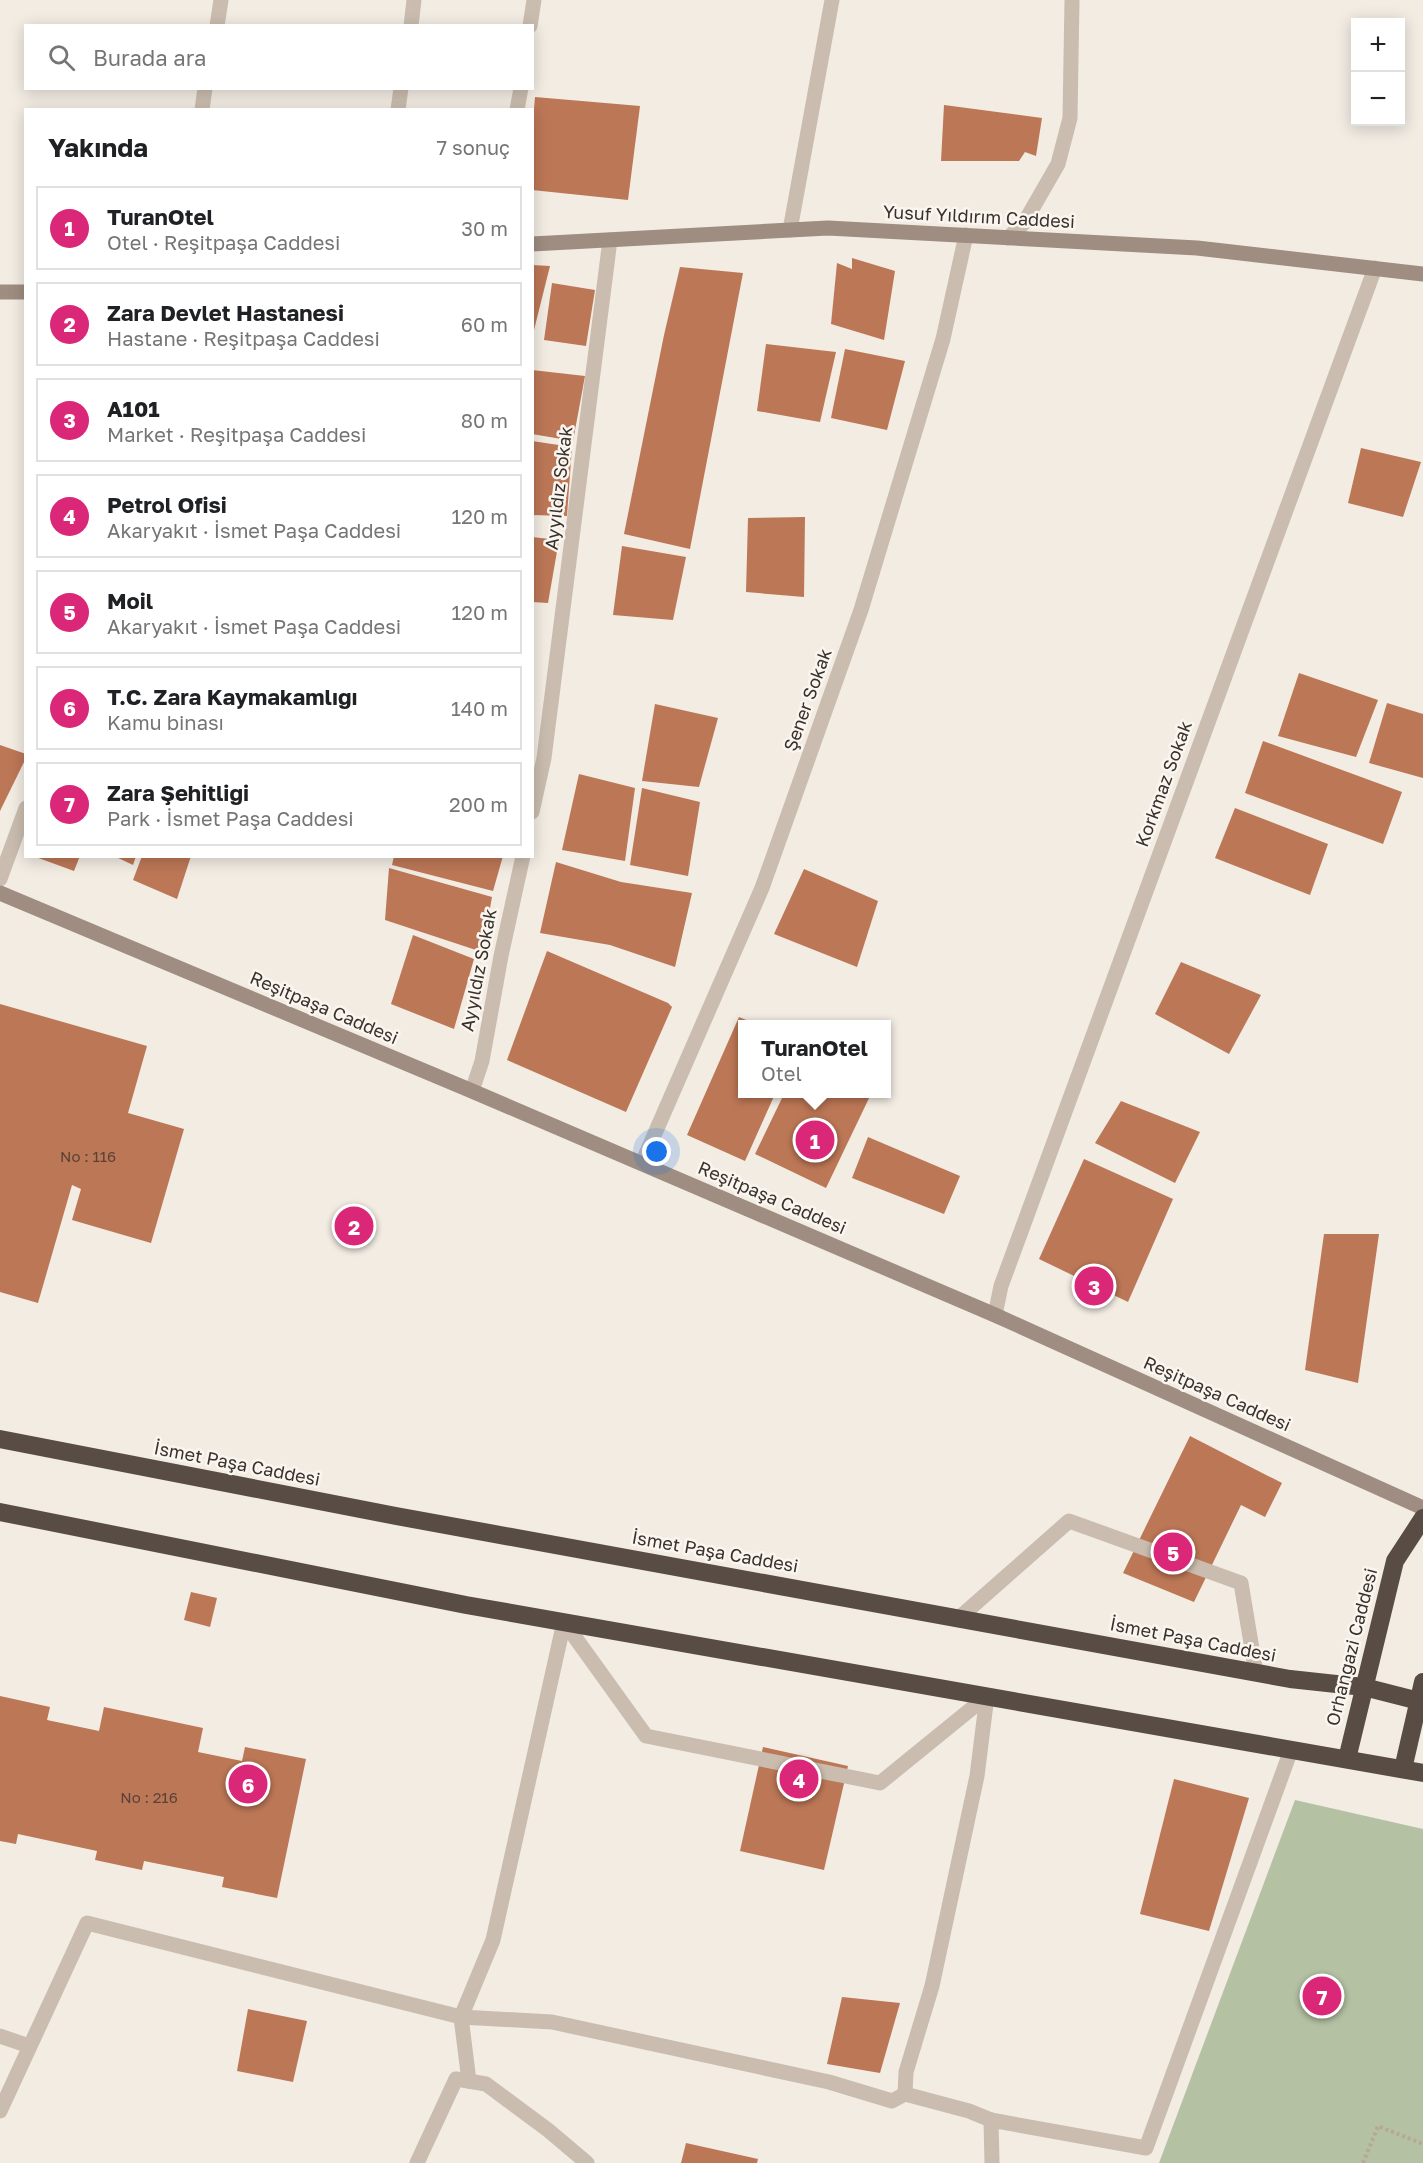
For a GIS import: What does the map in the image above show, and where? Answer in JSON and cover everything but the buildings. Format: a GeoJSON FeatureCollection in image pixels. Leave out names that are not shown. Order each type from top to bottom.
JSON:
{"type":"FeatureCollection","features":[{"type":"Feature","properties":{"kind":"highway","name":"İsmet Paşa Caddesi"},"geometry":{"type":"LineString","coordinates":[[0,1439],[396,1516],[1256,1673],[1364,1687],[1421,1701]]}},
{"type":"Feature","properties":{"kind":"highway"},"geometry":{"type":"LineString","coordinates":[[0,1512],[466,1605],[1423,1773]]}},
{"type":"Feature","properties":{"kind":"highway","name":"Orhangazi Caddesi"},"geometry":{"type":"LineString","coordinates":[[1347,1759],[1395,1561],[1423,1518]]}},
{"type":"Feature","properties":{"kind":"highway"},"geometry":{"type":"LineString","coordinates":[[1403,1769],[1421,1701],[1423,1682]]}},
{"type":"Feature","properties":{"kind":"main road","name":"Yusuf Yıldırım Caddesi"},"geometry":{"type":"LineString","coordinates":[[534,244],[828,228],[1197,248],[1423,274]]}},
{"type":"Feature","properties":{"kind":"main road"},"geometry":{"type":"LineString","coordinates":[[0,292],[24,292]]}},
{"type":"Feature","properties":{"kind":"main road","name":"Reşitpaşa Caddesi"},"geometry":{"type":"LineString","coordinates":[[0,893],[472,1090],[995,1315],[1423,1508]]}},
{"type":"Feature","properties":{"kind":"street"},"geometry":{"type":"LineString","coordinates":[[217,24],[221,0]]}},
{"type":"Feature","properties":{"kind":"street"},"geometry":{"type":"LineString","coordinates":[[411,24],[414,0]]}},
{"type":"Feature","properties":{"kind":"street"},"geometry":{"type":"LineString","coordinates":[[530,24],[534,0]]}},
{"type":"Feature","properties":{"kind":"street"},"geometry":{"type":"LineString","coordinates":[[790,230],[832,0]]}},
{"type":"Feature","properties":{"kind":"street"},"geometry":{"type":"LineString","coordinates":[[1008,238],[1024,223],[1058,164],[1070,118],[1072,0]]}},
{"type":"Feature","properties":{"kind":"street"},"geometry":{"type":"LineString","coordinates":[[201,108],[205,90]]}},
{"type":"Feature","properties":{"kind":"street"},"geometry":{"type":"LineString","coordinates":[[398,108],[401,90]]}},
{"type":"Feature","properties":{"kind":"street"},"geometry":{"type":"LineString","coordinates":[[517,108],[520,90]]}},
{"type":"Feature","properties":{"kind":"street","name":"Şener Sokak"},"geometry":{"type":"LineString","coordinates":[[642,1163],[762,888],[861,610],[943,339],[966,235]]}},
{"type":"Feature","properties":{"kind":"street","name":"Ayyıldız Sokak"},"geometry":{"type":"LineString","coordinates":[[534,803],[544,758],[610,240]]}},
{"type":"Feature","properties":{"kind":"street","name":"Korkmaz Sokak"},"geometry":{"type":"LineString","coordinates":[[995,1315],[1001,1286],[1375,268]]}},
{"type":"Feature","properties":{"kind":"street"},"geometry":{"type":"LineString","coordinates":[[0,879],[24,813]]}},
{"type":"Feature","properties":{"kind":"street","name":"Ayyıldız Sokak"},"geometry":{"type":"LineString","coordinates":[[472,1090],[482,1060],[501,956],[523,858]]}},
{"type":"Feature","properties":{"kind":"street"},"geometry":{"type":"LineString","coordinates":[[959,1618],[1069,1521],[1241,1583],[1256,1673]]}},
{"type":"Feature","properties":{"kind":"street"},"geometry":{"type":"LineString","coordinates":[[564,1622],[646,1736],[880,1783],[987,1696]]}},
{"type":"Feature","properties":{"kind":"street"},"geometry":{"type":"LineString","coordinates":[[469,2081],[461,2017],[493,1940],[564,1622]]}},
{"type":"Feature","properties":{"kind":"street"},"geometry":{"type":"LineString","coordinates":[[905,2094],[906,2072],[932,1986],[977,1776],[987,1696]]}},
{"type":"Feature","properties":{"kind":"street"},"geometry":{"type":"LineString","coordinates":[[0,2111],[28,2046],[87,1923],[461,2017],[552,2022],[829,2082],[892,2101],[905,2094],[969,2111],[991,2120],[1146,2148],[1291,1750]]}},
{"type":"Feature","properties":{"kind":"street"},"geometry":{"type":"LineString","coordinates":[[0,2036],[28,2046]]}},
{"type":"Feature","properties":{"kind":"street"},"geometry":{"type":"LineString","coordinates":[[417,2163],[456,2079],[486,2084],[548,2130],[587,2163]]}},
{"type":"Feature","properties":{"kind":"street"},"geometry":{"type":"LineString","coordinates":[[991,2120],[992,2163]]}},
{"type":"Feature","properties":{"kind":"path"},"geometry":{"type":"LineString","coordinates":[[1363,2163],[1378,2126],[1423,2144]]}},
{"type":"Feature","properties":{"kind":"green space"},"geometry":{"type":"Polygon","coordinates":[[[1295,1800],[1423,1829],[1423,2163],[1159,2163],[1295,1800]]]}},
{"type":"Feature","properties":{"kind":"place","name":"TuranOtel"},"geometry":{"type":"Point","coordinates":[815,1140]}},
{"type":"Feature","properties":{"kind":"place","name":"Zara Devlet Hastanesi"},"geometry":{"type":"Point","coordinates":[354,1226]}},
{"type":"Feature","properties":{"kind":"place","name":"A101"},"geometry":{"type":"Point","coordinates":[1094,1286]}},
{"type":"Feature","properties":{"kind":"place","name":"Moil"},"geometry":{"type":"Point","coordinates":[1173,1552]}},
{"type":"Feature","properties":{"kind":"place","name":"Petrol Ofisi"},"geometry":{"type":"Point","coordinates":[799,1779]}},
{"type":"Feature","properties":{"kind":"place","name":"T.C. Zara Kaymakamlığı"},"geometry":{"type":"Point","coordinates":[248,1784]}},
{"type":"Feature","properties":{"kind":"place","name":"Zara Şehitliği"},"geometry":{"type":"Point","coordinates":[1322,1996]}}]}
